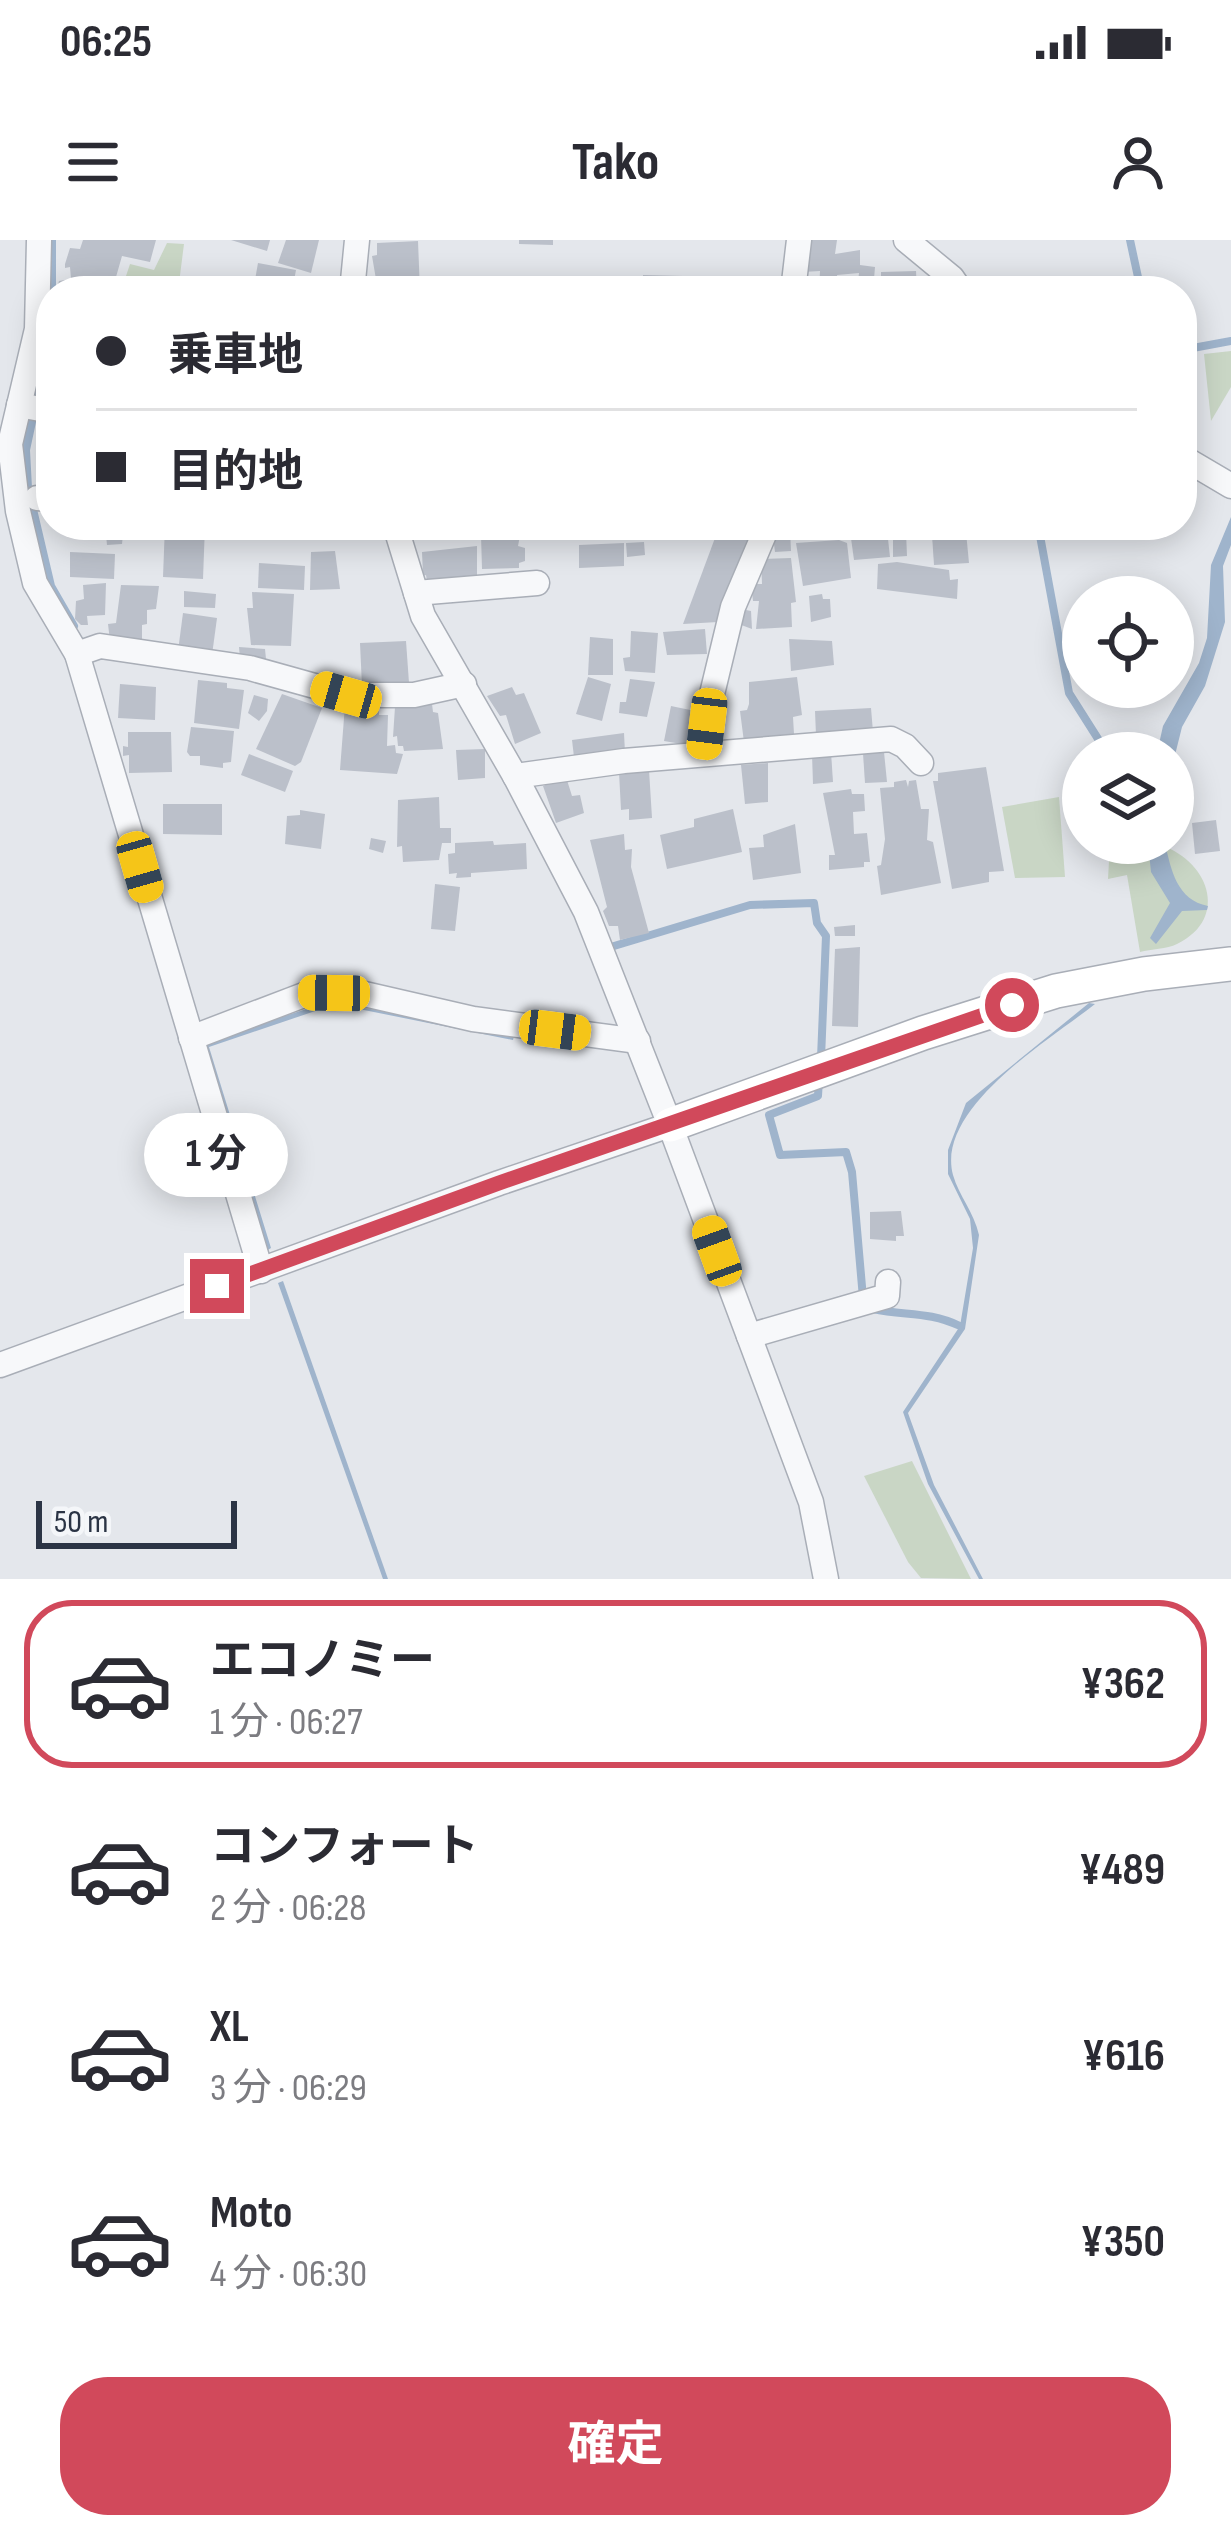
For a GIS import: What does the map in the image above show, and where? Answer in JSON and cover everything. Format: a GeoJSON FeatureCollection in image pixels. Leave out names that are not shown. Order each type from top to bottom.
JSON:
{"type":"FeatureCollection","features":[{"type":"Feature","properties":{"kind":"street"},"geometry":{"type":"LineString","coordinates":[[38,276],[39,240]]}},
{"type":"Feature","properties":{"kind":"street"},"geometry":{"type":"LineString","coordinates":[[354,276],[358,240]]}},
{"type":"Feature","properties":{"kind":"street"},"geometry":{"type":"LineString","coordinates":[[795,276],[799,240]]}},
{"type":"Feature","properties":{"kind":"street"},"geometry":{"type":"LineString","coordinates":[[906,240],[950,276]]}},
{"type":"Feature","properties":{"kind":"street"},"geometry":{"type":"LineString","coordinates":[[36,333],[10,444],[18,511],[35,584],[77,655],[261,1271]]}},
{"type":"Feature","properties":{"kind":"street"},"geometry":{"type":"LineString","coordinates":[[20,405],[36,408]]}},
{"type":"Feature","properties":{"kind":"street"},"geometry":{"type":"LineString","coordinates":[[1197,467],[1231,486]]}},
{"type":"Feature","properties":{"kind":"street"},"geometry":{"type":"LineString","coordinates":[[400,540],[423,616],[586,912],[811,1502],[826,1579]]}},
{"type":"Feature","properties":{"kind":"street"},"geometry":{"type":"LineString","coordinates":[[704,754],[712,694],[733,607],[761,540]]}},
{"type":"Feature","properties":{"kind":"street"},"geometry":{"type":"LineString","coordinates":[[416,592],[537,583]]}},
{"type":"Feature","properties":{"kind":"street"},"geometry":{"type":"LineString","coordinates":[[77,655],[100,646],[250,668],[346,695],[414,695],[464,684]]}},
{"type":"Feature","properties":{"kind":"street"},"geometry":{"type":"LineString","coordinates":[[515,776],[704,754],[891,740],[905,746],[921,763]]}},
{"type":"Feature","properties":{"kind":"street"},"geometry":{"type":"LineString","coordinates":[[0,1365],[923,1033],[1056,991],[1231,964]]}},
{"type":"Feature","properties":{"kind":"street"},"geometry":{"type":"LineString","coordinates":[[191,1037],[309,993],[359,993],[473,1019],[638,1041]]}},
{"type":"Feature","properties":{"kind":"street"},"geometry":{"type":"LineString","coordinates":[[749,1336],[887,1296],[888,1282]]}},
{"type":"Feature","properties":{"kind":"green space"},"geometry":{"type":"Polygon","coordinates":[[[167,243],[184,244],[180,276],[126,276],[130,264],[154,270],[167,243]]]}},
{"type":"Feature","properties":{"kind":"green space"},"geometry":{"type":"Polygon","coordinates":[[[1231,351],[1231,387],[1211,421],[1204,354],[1231,351]]]}},
{"type":"Feature","properties":{"kind":"green space"},"geometry":{"type":"Polygon","coordinates":[[[1059,797],[1065,877],[1015,878],[1002,807],[1059,797]]]}},
{"type":"Feature","properties":{"kind":"green space"},"geometry":{"type":"Polygon","coordinates":[[[1109,864],[1191,864],[1206,890],[1204,919],[1194,933],[1173,946],[1140,952],[1127,875],[1108,879],[1109,864]]]}},
{"type":"Feature","properties":{"kind":"green space"},"geometry":{"type":"Polygon","coordinates":[[[912,1461],[971,1579],[921,1578],[864,1476],[912,1461]]]}},
{"type":"Feature","properties":{"kind":"water"},"geometry":{"type":"Polygon","coordinates":[[[1231,517],[1231,545],[1223,566],[1225,622],[1194,706],[1194,672],[1207,638],[1211,565],[1231,517]]]}},
{"type":"Feature","properties":{"kind":"water"},"geometry":{"type":"Polygon","coordinates":[[[1173,708],[1193,708],[1181,732],[1162,732],[1173,708]]]}},
{"type":"Feature","properties":{"kind":"water"},"geometry":{"type":"Polygon","coordinates":[[[1150,864],[1171,864],[1182,891],[1208,906],[1207,910],[1182,911],[1156,944],[1150,938],[1170,903],[1150,864]]]}},
{"type":"Feature","properties":{"kind":"water"},"geometry":{"type":"Polygon","coordinates":[[[328,1002],[515,1033],[513,1040],[330,1006],[209,1047],[271,1248],[266,1251],[201,1043],[328,1002]]]}},
{"type":"Feature","properties":{"kind":"water"},"geometry":{"type":"Polygon","coordinates":[[[1089,1003],[1095,1004],[1026,1056],[978,1101],[961,1125],[952,1150],[953,1175],[979,1235],[965,1329],[908,1413],[934,1485],[983,1579],[979,1579],[928,1484],[903,1412],[960,1326],[973,1248],[970,1219],[948,1174],[948,1150],[966,1103],[1089,1003]]]}},
{"type":"Feature","properties":{"kind":"water"},"geometry":{"type":"Polygon","coordinates":[[[283,1281],[388,1579],[383,1579],[278,1283],[283,1281]]]}},
{"type":"Feature","properties":{"kind":"building"},"geometry":{"type":"Polygon","coordinates":[[[83,240],[156,240],[150,262],[122,256],[116,276],[71,276],[70,267],[65,268],[70,248],[80,249],[83,240]]]}},
{"type":"Feature","properties":{"kind":"building"},"geometry":{"type":"Polygon","coordinates":[[[231,240],[270,240],[267,251],[231,240]]]}},
{"type":"Feature","properties":{"kind":"building"},"geometry":{"type":"Polygon","coordinates":[[[286,240],[319,240],[311,273],[278,263],[286,240]]]}},
{"type":"Feature","properties":{"kind":"building"},"geometry":{"type":"Polygon","coordinates":[[[519,240],[553,240],[553,245],[519,244],[519,240]]]}},
{"type":"Feature","properties":{"kind":"building"},"geometry":{"type":"Polygon","coordinates":[[[806,240],[837,240],[835,254],[860,250],[860,265],[875,267],[874,276],[803,272],[806,240]]]}},
{"type":"Feature","properties":{"kind":"building"},"geometry":{"type":"Polygon","coordinates":[[[418,241],[419,276],[375,276],[372,256],[377,255],[377,243],[418,241]]]}},
{"type":"Feature","properties":{"kind":"building"},"geometry":{"type":"Polygon","coordinates":[[[258,263],[296,270],[295,276],[256,276],[258,263]]]}},
{"type":"Feature","properties":{"kind":"building"},"geometry":{"type":"Polygon","coordinates":[[[916,271],[916,276],[881,276],[881,272],[916,271]]]}},
{"type":"Feature","properties":{"kind":"building"},"geometry":{"type":"Polygon","coordinates":[[[164,540],[204,540],[203,579],[163,577],[164,540]]]}},
{"type":"Feature","properties":{"kind":"building"},"geometry":{"type":"Polygon","coordinates":[[[481,540],[519,540],[518,546],[525,548],[525,561],[519,568],[482,569],[481,540]]]}},
{"type":"Feature","properties":{"kind":"building"},"geometry":{"type":"Polygon","coordinates":[[[714,540],[748,540],[718,622],[683,624],[714,540]]]}},
{"type":"Feature","properties":{"kind":"building"},"geometry":{"type":"Polygon","coordinates":[[[772,540],[790,540],[791,551],[775,552],[774,544],[769,545],[772,540]]]}},
{"type":"Feature","properties":{"kind":"building"},"geometry":{"type":"Polygon","coordinates":[[[851,540],[888,540],[890,557],[854,560],[851,540]]]}},
{"type":"Feature","properties":{"kind":"building"},"geometry":{"type":"Polygon","coordinates":[[[893,540],[906,540],[907,556],[893,557],[893,540]]]}},
{"type":"Feature","properties":{"kind":"building"},"geometry":{"type":"Polygon","coordinates":[[[932,540],[967,540],[969,563],[934,565],[932,540]]]}},
{"type":"Feature","properties":{"kind":"building"},"geometry":{"type":"Polygon","coordinates":[[[644,542],[645,555],[627,557],[626,543],[644,542]]]}},
{"type":"Feature","properties":{"kind":"building"},"geometry":{"type":"Polygon","coordinates":[[[624,543],[624,566],[579,568],[579,545],[624,543]]]}},
{"type":"Feature","properties":{"kind":"building"},"geometry":{"type":"Polygon","coordinates":[[[796,543],[847,543],[851,578],[803,586],[796,543]]]}},
{"type":"Feature","properties":{"kind":"building"},"geometry":{"type":"Polygon","coordinates":[[[477,546],[477,578],[427,581],[423,576],[422,552],[477,546]]]}},
{"type":"Feature","properties":{"kind":"building"},"geometry":{"type":"Polygon","coordinates":[[[335,551],[340,589],[310,590],[311,552],[335,551]]]}},
{"type":"Feature","properties":{"kind":"building"},"geometry":{"type":"Polygon","coordinates":[[[70,552],[115,554],[114,579],[70,577],[70,552]]]}},
{"type":"Feature","properties":{"kind":"building"},"geometry":{"type":"Polygon","coordinates":[[[791,558],[796,602],[791,603],[792,627],[756,629],[759,601],[753,601],[751,584],[762,584],[761,559],[791,558]]]}},
{"type":"Feature","properties":{"kind":"building"},"geometry":{"type":"Polygon","coordinates":[[[259,563],[305,566],[304,590],[258,588],[259,563]]]}},
{"type":"Feature","properties":{"kind":"building"},"geometry":{"type":"Polygon","coordinates":[[[878,564],[949,570],[950,580],[958,579],[957,599],[877,589],[878,564]]]}},
{"type":"Feature","properties":{"kind":"building"},"geometry":{"type":"Polygon","coordinates":[[[106,583],[105,615],[87,616],[88,625],[81,625],[75,619],[76,601],[84,599],[83,585],[106,583]]]}},
{"type":"Feature","properties":{"kind":"building"},"geometry":{"type":"Polygon","coordinates":[[[121,585],[159,586],[156,609],[147,610],[147,624],[142,625],[142,641],[110,641],[108,624],[116,623],[121,585]]]}},
{"type":"Feature","properties":{"kind":"building"},"geometry":{"type":"Polygon","coordinates":[[[184,591],[216,594],[215,608],[184,607],[184,591]]]}},
{"type":"Feature","properties":{"kind":"building"},"geometry":{"type":"Polygon","coordinates":[[[252,592],[294,594],[291,646],[251,645],[247,608],[253,608],[252,592]]]}},
{"type":"Feature","properties":{"kind":"building"},"geometry":{"type":"Polygon","coordinates":[[[822,594],[823,599],[830,599],[831,617],[811,622],[809,596],[822,594]]]}},
{"type":"Feature","properties":{"kind":"building"},"geometry":{"type":"Polygon","coordinates":[[[741,609],[751,611],[752,629],[736,623],[741,609]]]}},
{"type":"Feature","properties":{"kind":"building"},"geometry":{"type":"Polygon","coordinates":[[[183,613],[217,618],[212,655],[178,651],[183,613]]]}},
{"type":"Feature","properties":{"kind":"building"},"geometry":{"type":"Polygon","coordinates":[[[705,629],[707,654],[667,655],[663,632],[705,629]]]}},
{"type":"Feature","properties":{"kind":"building"},"geometry":{"type":"Polygon","coordinates":[[[631,631],[658,633],[655,673],[625,671],[623,658],[630,657],[631,631]]]}},
{"type":"Feature","properties":{"kind":"building"},"geometry":{"type":"Polygon","coordinates":[[[590,637],[613,639],[613,675],[588,675],[590,637]]]}},
{"type":"Feature","properties":{"kind":"building"},"geometry":{"type":"Polygon","coordinates":[[[789,639],[832,641],[834,665],[791,671],[789,639]]]}},
{"type":"Feature","properties":{"kind":"building"},"geometry":{"type":"Polygon","coordinates":[[[406,641],[409,683],[362,686],[360,643],[406,641]]]}},
{"type":"Feature","properties":{"kind":"building"},"geometry":{"type":"Polygon","coordinates":[[[239,647],[265,649],[266,659],[240,658],[239,647]]]}},
{"type":"Feature","properties":{"kind":"building"},"geometry":{"type":"Polygon","coordinates":[[[588,677],[611,684],[602,721],[576,714],[588,677]]]}},
{"type":"Feature","properties":{"kind":"building"},"geometry":{"type":"Polygon","coordinates":[[[797,677],[802,715],[793,717],[794,734],[744,742],[740,711],[749,704],[749,682],[797,677]]]}},
{"type":"Feature","properties":{"kind":"building"},"geometry":{"type":"Polygon","coordinates":[[[630,679],[655,682],[647,717],[619,713],[630,679]]]}},
{"type":"Feature","properties":{"kind":"building"},"geometry":{"type":"Polygon","coordinates":[[[198,680],[244,690],[239,729],[194,723],[198,680]]]}},
{"type":"Feature","properties":{"kind":"building"},"geometry":{"type":"Polygon","coordinates":[[[120,684],[156,687],[155,720],[118,718],[120,684]]]}},
{"type":"Feature","properties":{"kind":"building"},"geometry":{"type":"Polygon","coordinates":[[[512,687],[516,695],[524,693],[541,733],[515,744],[506,715],[500,716],[487,696],[512,687]]]}},
{"type":"Feature","properties":{"kind":"building"},"geometry":{"type":"Polygon","coordinates":[[[282,694],[322,708],[301,762],[295,766],[256,749],[282,694]]]}},
{"type":"Feature","properties":{"kind":"building"},"geometry":{"type":"Polygon","coordinates":[[[254,695],[268,699],[267,711],[259,721],[248,713],[254,695]]]}},
{"type":"Feature","properties":{"kind":"building"},"geometry":{"type":"Polygon","coordinates":[[[432,704],[433,712],[438,713],[443,749],[404,751],[397,736],[393,737],[395,707],[432,704]]]}},
{"type":"Feature","properties":{"kind":"building"},"geometry":{"type":"Polygon","coordinates":[[[345,705],[379,705],[379,715],[388,715],[387,746],[395,745],[396,753],[403,754],[397,774],[340,770],[345,705]]]}},
{"type":"Feature","properties":{"kind":"building"},"geometry":{"type":"Polygon","coordinates":[[[671,706],[695,711],[687,745],[664,741],[671,706]]]}},
{"type":"Feature","properties":{"kind":"building"},"geometry":{"type":"Polygon","coordinates":[[[871,708],[873,732],[816,735],[815,711],[871,708]]]}},
{"type":"Feature","properties":{"kind":"building"},"geometry":{"type":"Polygon","coordinates":[[[191,727],[234,731],[231,762],[223,763],[223,768],[200,765],[200,756],[187,752],[191,727]]]}},
{"type":"Feature","properties":{"kind":"building"},"geometry":{"type":"Polygon","coordinates":[[[128,732],[171,732],[172,772],[129,773],[129,755],[123,756],[128,732]]]}},
{"type":"Feature","properties":{"kind":"building"},"geometry":{"type":"Polygon","coordinates":[[[624,733],[625,753],[574,757],[572,740],[624,733]]]}},
{"type":"Feature","properties":{"kind":"building"},"geometry":{"type":"Polygon","coordinates":[[[485,749],[485,778],[458,780],[456,750],[485,749]]]}},
{"type":"Feature","properties":{"kind":"building"},"geometry":{"type":"Polygon","coordinates":[[[831,752],[833,782],[813,784],[812,754],[831,752]]]}},
{"type":"Feature","properties":{"kind":"building"},"geometry":{"type":"Polygon","coordinates":[[[884,752],[887,782],[865,783],[863,753],[884,752]]]}},
{"type":"Feature","properties":{"kind":"building"},"geometry":{"type":"Polygon","coordinates":[[[249,754],[293,771],[285,792],[241,775],[249,754]]]}},
{"type":"Feature","properties":{"kind":"building"},"geometry":{"type":"Polygon","coordinates":[[[768,763],[768,802],[745,804],[741,765],[768,763]]]}},
{"type":"Feature","properties":{"kind":"building"},"geometry":{"type":"Polygon","coordinates":[[[986,767],[1004,871],[989,872],[989,882],[952,889],[933,781],[938,781],[938,773],[986,767]]]}},
{"type":"Feature","properties":{"kind":"building"},"geometry":{"type":"Polygon","coordinates":[[[649,770],[652,818],[629,820],[629,809],[621,810],[619,772],[649,770]]]}},
{"type":"Feature","properties":{"kind":"building"},"geometry":{"type":"Polygon","coordinates":[[[566,777],[572,796],[580,795],[584,813],[556,823],[543,786],[566,777]]]}},
{"type":"Feature","properties":{"kind":"building"},"geometry":{"type":"Polygon","coordinates":[[[906,780],[908,787],[909,781],[916,780],[921,809],[929,809],[927,840],[933,842],[941,883],[881,895],[877,866],[885,839],[880,788],[906,780]]]}},
{"type":"Feature","properties":{"kind":"building"},"geometry":{"type":"Polygon","coordinates":[[[851,789],[852,794],[864,794],[865,811],[853,812],[854,834],[867,833],[870,862],[864,862],[864,867],[829,870],[829,855],[835,855],[823,793],[851,789]]]}},
{"type":"Feature","properties":{"kind":"building"},"geometry":{"type":"Polygon","coordinates":[[[439,797],[440,828],[451,828],[451,843],[442,843],[439,860],[403,862],[402,846],[397,847],[398,800],[439,797]]]}},
{"type":"Feature","properties":{"kind":"building"},"geometry":{"type":"Polygon","coordinates":[[[163,804],[222,804],[222,835],[163,834],[163,804]]]}},
{"type":"Feature","properties":{"kind":"building"},"geometry":{"type":"Polygon","coordinates":[[[733,809],[742,852],[667,869],[660,835],[694,827],[694,819],[733,809]]]}},
{"type":"Feature","properties":{"kind":"building"},"geometry":{"type":"Polygon","coordinates":[[[300,810],[325,814],[321,849],[285,844],[287,816],[300,815],[300,810]]]}},
{"type":"Feature","properties":{"kind":"building"},"geometry":{"type":"Polygon","coordinates":[[[1216,820],[1220,851],[1195,854],[1194,823],[1216,820]]]}},
{"type":"Feature","properties":{"kind":"building"},"geometry":{"type":"Polygon","coordinates":[[[795,824],[801,873],[753,880],[749,848],[764,847],[763,835],[795,824]]]}},
{"type":"Feature","properties":{"kind":"building"},"geometry":{"type":"Polygon","coordinates":[[[624,834],[625,850],[632,849],[631,867],[649,933],[620,940],[618,926],[609,926],[603,911],[607,907],[590,840],[624,834]]]}},
{"type":"Feature","properties":{"kind":"building"},"geometry":{"type":"Polygon","coordinates":[[[371,838],[386,841],[383,853],[369,849],[371,838]]]}},
{"type":"Feature","properties":{"kind":"building"},"geometry":{"type":"Polygon","coordinates":[[[493,841],[494,845],[526,843],[527,869],[456,878],[457,873],[449,874],[448,854],[455,853],[455,843],[493,841]]]}},
{"type":"Feature","properties":{"kind":"building"},"geometry":{"type":"Polygon","coordinates":[[[435,884],[460,887],[455,931],[431,929],[435,884]]]}},
{"type":"Feature","properties":{"kind":"building"},"geometry":{"type":"Polygon","coordinates":[[[855,925],[855,936],[835,936],[834,927],[855,925]]]}},
{"type":"Feature","properties":{"kind":"building"},"geometry":{"type":"Polygon","coordinates":[[[860,947],[858,1027],[832,1026],[835,949],[860,947]]]}},
{"type":"Feature","properties":{"kind":"building"},"geometry":{"type":"Polygon","coordinates":[[[901,1211],[904,1236],[896,1236],[896,1241],[870,1239],[870,1212],[901,1211]]]}},
{"type":"Feature","properties":{"kind":"waterway"},"geometry":{"type":"LineString","coordinates":[[52,240],[52,276]]}},
{"type":"Feature","properties":{"kind":"waterway"},"geometry":{"type":"LineString","coordinates":[[1130,240],[1138,276]]}},
{"type":"Feature","properties":{"kind":"waterway"},"geometry":{"type":"LineString","coordinates":[[1197,347],[1231,341]]}},
{"type":"Feature","properties":{"kind":"waterway"},"geometry":{"type":"LineString","coordinates":[[36,403],[26,450],[36,522]]}},
{"type":"Feature","properties":{"kind":"waterway"},"geometry":{"type":"LineString","coordinates":[[40,540],[51,586],[74,626]]}},
{"type":"Feature","properties":{"kind":"waterway"},"geometry":{"type":"LineString","coordinates":[[1041,540],[1069,693],[1094,732]]}},
{"type":"Feature","properties":{"kind":"waterway"},"geometry":{"type":"LineString","coordinates":[[614,946],[750,905],[814,903],[817,923],[826,936],[821,1058]]}},
{"type":"Feature","properties":{"kind":"waterway"},"geometry":{"type":"LineString","coordinates":[[819,1079],[818,1096],[769,1115],[780,1155],[846,1152],[852,1172],[863,1298]]}},
{"type":"Feature","properties":{"kind":"waterway"},"geometry":{"type":"LineString","coordinates":[[873,1309],[960,1326]]}},
{"type":"Feature","properties":{"kind":"route"},"geometry":{"type":"LineString","coordinates":[[217,1286],[1012,1005]]}}]}
